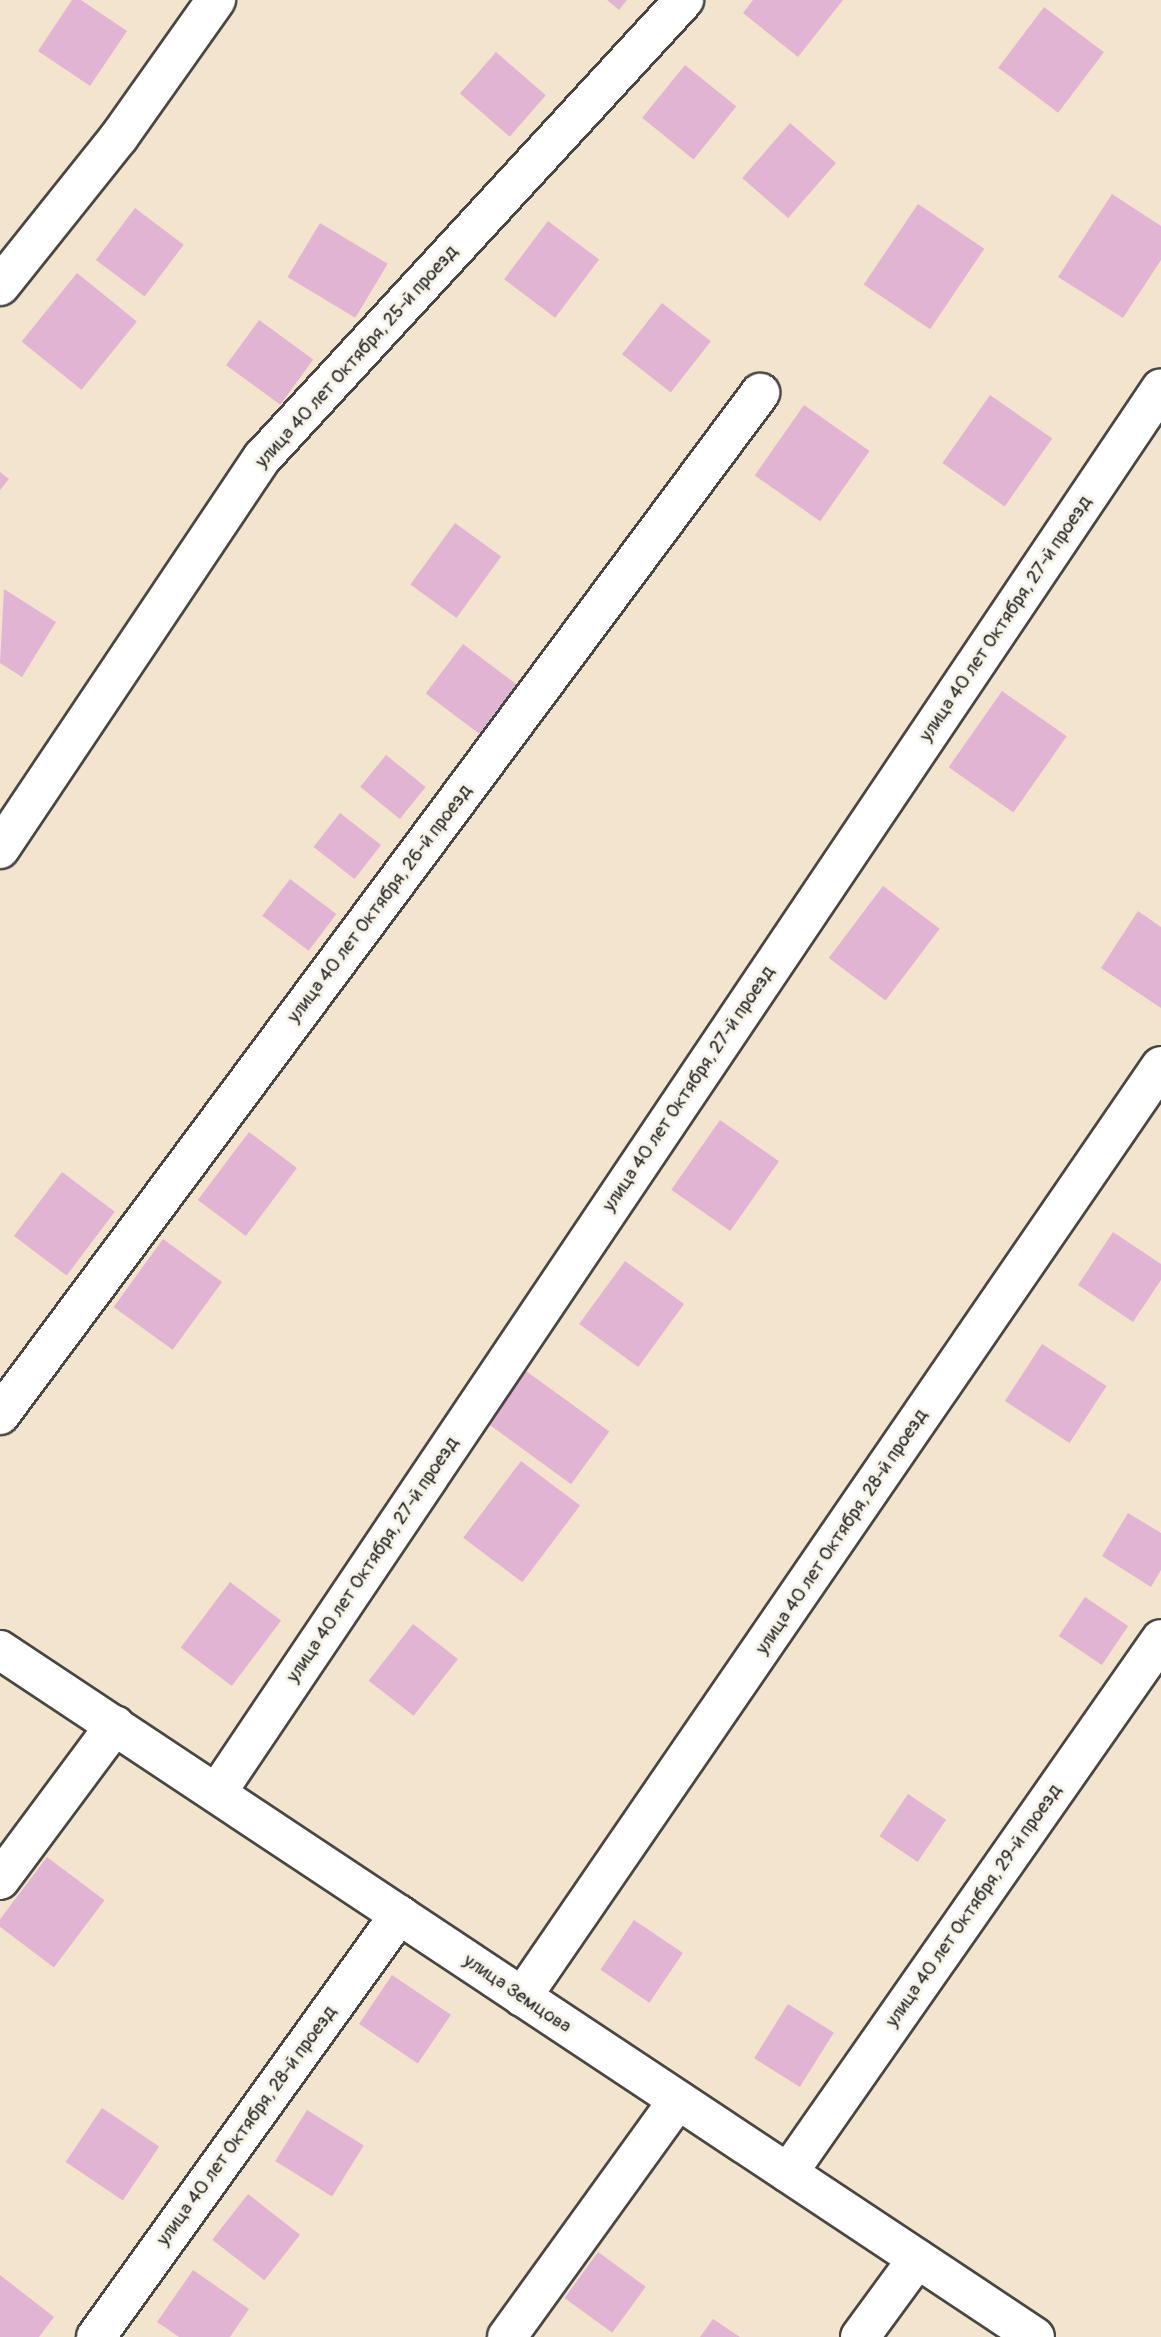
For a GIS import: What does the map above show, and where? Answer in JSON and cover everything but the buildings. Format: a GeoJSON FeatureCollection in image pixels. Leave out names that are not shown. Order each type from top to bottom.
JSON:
{"type":"FeatureCollection","features":[{"type":"Feature","properties":{"kind":"street"},"geometry":{"type":"LineString","coordinates":[[0,286],[119,137],[216,0]]}},
{"type":"Feature","properties":{"kind":"street","name":"улица 40 лет Октября, 25-й проезд"},"geometry":{"type":"LineString","coordinates":[[0,849],[262,458],[684,0]]}},
{"type":"Feature","properties":{"kind":"street","name":"улица 40 лет Октября, 27-й проезд"},"geometry":{"type":"LineString","coordinates":[[218,1791],[1161,388]]}},
{"type":"Feature","properties":{"kind":"street","name":"улица 40 лет Октября, 26-й проезд"},"geometry":{"type":"LineString","coordinates":[[0,1415],[760,393]]}},
{"type":"Feature","properties":{"kind":"street","name":"улица 40 лет Октября, 28-й проезд"},"geometry":{"type":"LineString","coordinates":[[522,1997],[1161,1066]]}},
{"type":"Feature","properties":{"kind":"street","name":"улица 40 лет Октября, 29-й проезд"},"geometry":{"type":"LineString","coordinates":[[788,2173],[1161,1639]]}},
{"type":"Feature","properties":{"kind":"street","name":"улица Земцова"},"geometry":{"type":"LineString","coordinates":[[0,1650],[218,1791],[399,1915],[1035,2337]]}},
{"type":"Feature","properties":{"kind":"street"},"geometry":{"type":"LineString","coordinates":[[0,1880],[115,1725]]}},
{"type":"Feature","properties":{"kind":"street","name":"улица 40 лет Октября, 28-й проезд"},"geometry":{"type":"LineString","coordinates":[[96,2337],[399,1915]]}},
{"type":"Feature","properties":{"kind":"street"},"geometry":{"type":"LineString","coordinates":[[508,2337],[678,2100]]}},
{"type":"Feature","properties":{"kind":"street"},"geometry":{"type":"LineString","coordinates":[[860,2337],[917,2259]]}}]}
